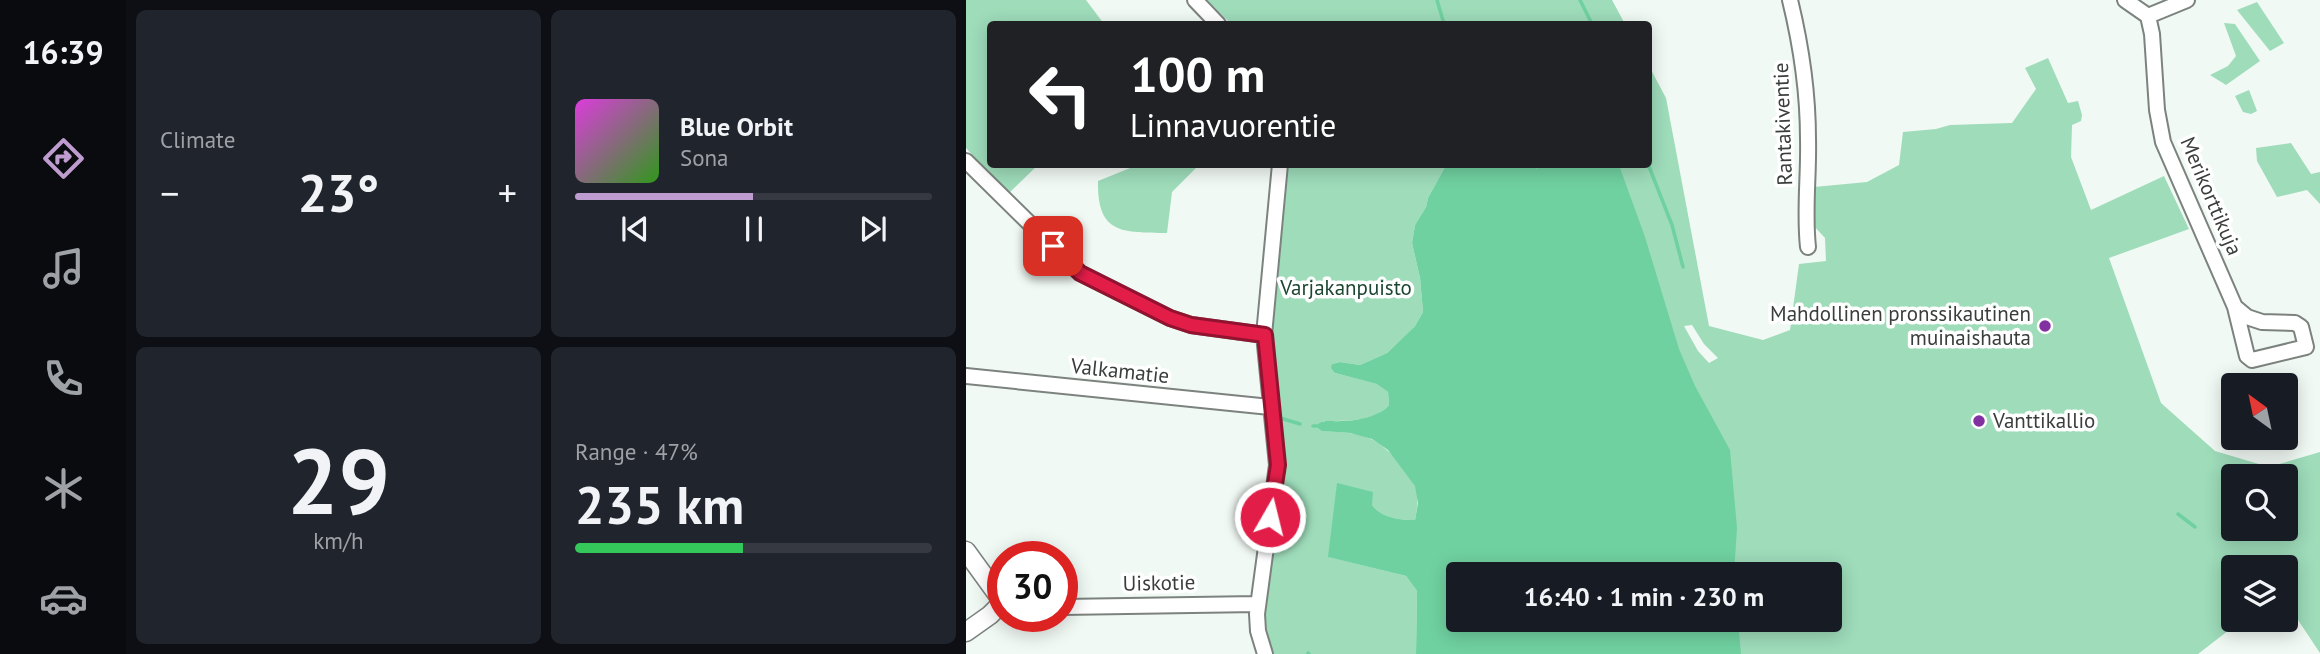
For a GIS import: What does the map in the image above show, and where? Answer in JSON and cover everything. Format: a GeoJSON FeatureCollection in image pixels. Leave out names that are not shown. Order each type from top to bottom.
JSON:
{"type":"FeatureCollection","features":[{"type":"Feature","properties":{"kind":"street"},"geometry":{"type":"LineString","coordinates":[[1195,0],[1215,21]]}},
{"type":"Feature","properties":{"kind":"street","name":"Rantakiventie"},"geometry":{"type":"LineString","coordinates":[[1790,0],[1807,107],[1808,247]]}},
{"type":"Feature","properties":{"kind":"street"},"geometry":{"type":"LineString","coordinates":[[2125,0],[2148,16],[2187,0]]}},
{"type":"Feature","properties":{"kind":"street","name":"Merikorttikuja"},"geometry":{"type":"LineString","coordinates":[[2148,16],[2152,34],[2157,110],[2163,142],[2235,307],[2250,359],[2306,347],[2301,327],[2295,323],[2262,322],[2247,317],[2235,307]]}},
{"type":"Feature","properties":{"kind":"street"},"geometry":{"type":"LineString","coordinates":[[966,161],[1080,273],[1170,318],[1191,325],[1265,335]]}},
{"type":"Feature","properties":{"kind":"street"},"geometry":{"type":"LineString","coordinates":[[1265,654],[1258,631],[1257,604],[1278,465],[1270,407],[1265,335],[1280,168]]}},
{"type":"Feature","properties":{"kind":"street","name":"Valkamatie"},"geometry":{"type":"LineString","coordinates":[[966,376],[1270,407]]}},
{"type":"Feature","properties":{"kind":"street"},"geometry":{"type":"LineString","coordinates":[[966,551],[987,580]]}},
{"type":"Feature","properties":{"kind":"street","name":"Uiskotie"},"geometry":{"type":"LineString","coordinates":[[1078,607],[1257,604]]}},
{"type":"Feature","properties":{"kind":"street"},"geometry":{"type":"LineString","coordinates":[[966,632],[987,617]]}},
{"type":"Feature","properties":{"kind":"green space"},"geometry":{"type":"Polygon","coordinates":[[[966,0],[1086,0],[1102,21],[987,21],[987,168],[1035,168],[1008,194],[966,148],[966,0]]]}},
{"type":"Feature","properties":{"kind":"green space"},"geometry":{"type":"Polygon","coordinates":[[[1207,0],[1612,0],[1623,21],[1228,21],[1207,0]]]}},
{"type":"Feature","properties":{"kind":"green space"},"geometry":{"type":"Polygon","coordinates":[[[2257,2],[2284,43],[2270,51],[2237,10],[2257,2]]]}},
{"type":"Feature","properties":{"kind":"green space"},"geometry":{"type":"Polygon","coordinates":[[[2224,23],[2235,24],[2260,61],[2226,85],[2210,75],[2228,66],[2236,56],[2224,23]]]}},
{"type":"Feature","properties":{"kind":"green space"},"geometry":{"type":"Polygon","coordinates":[[[2048,58],[2068,103],[2078,101],[2082,115],[2081,121],[2072,125],[2071,157],[2091,210],[2164,176],[2189,229],[2109,258],[2161,403],[2215,451],[2259,464],[2221,464],[2221,541],[2298,541],[2298,464],[2279,464],[2320,452],[2320,653],[2298,620],[2298,555],[2221,555],[2221,632],[2226,632],[2198,654],[1693,654],[1681,632],[1842,632],[1842,562],[1666,562],[1514,168],[1652,168],[1652,72],[1666,98],[1709,326],[1763,340],[1790,330],[1799,264],[1826,261],[1825,238],[1813,225],[1814,187],[1867,182],[1899,165],[1903,132],[1950,125],[2012,123],[2036,89],[2025,68],[2048,58]],[[1692,325],[1684,326],[1698,351],[1709,363],[1718,358],[1704,344],[1692,325]]]}},
{"type":"Feature","properties":{"kind":"green space"},"geometry":{"type":"Polygon","coordinates":[[[2249,90],[2257,111],[2251,114],[2243,112],[2235,96],[2249,90]]]}},
{"type":"Feature","properties":{"kind":"green space"},"geometry":{"type":"Polygon","coordinates":[[[2291,143],[2311,174],[2320,172],[2320,204],[2307,190],[2277,197],[2257,161],[2256,148],[2291,143]]]}},
{"type":"Feature","properties":{"kind":"green space"},"geometry":{"type":"Polygon","coordinates":[[[1130,168],[1196,168],[1172,192],[1167,233],[1126,230],[1108,221],[1102,212],[1098,181],[1130,168]]]}},
{"type":"Feature","properties":{"kind":"green space","name":"Varjakanpuisto"},"geometry":{"type":"Polygon","coordinates":[[[1284,168],[1444,168],[1415,225],[1412,243],[1420,278],[1423,312],[1415,326],[1387,353],[1360,365],[1340,362],[1332,364],[1335,373],[1378,384],[1388,392],[1389,405],[1383,411],[1367,418],[1323,421],[1322,431],[1353,434],[1377,442],[1403,467],[1416,487],[1418,499],[1415,520],[1391,517],[1372,505],[1329,557],[1406,576],[1417,591],[1416,654],[1270,654],[1260,611],[1281,458],[1269,351],[1284,168]]]}},
{"type":"Feature","properties":{"kind":"shaded area"},"geometry":{"type":"Polygon","coordinates":[[[1444,168],[1620,168],[1645,237],[1679,349],[1695,386],[1730,450],[1737,528],[1735,562],[1446,562],[1446,632],[1739,632],[1741,654],[1416,654],[1417,591],[1406,576],[1328,557],[1337,483],[1373,492],[1372,505],[1381,513],[1415,520],[1418,503],[1415,486],[1388,450],[1372,439],[1350,433],[1322,431],[1318,424],[1367,418],[1389,405],[1388,392],[1377,384],[1335,373],[1331,368],[1332,364],[1340,362],[1360,365],[1387,353],[1415,326],[1423,312],[1420,278],[1412,243],[1415,225],[1444,168]]]}},
{"type":"Feature","properties":{"kind":"waterway"},"geometry":{"type":"LineString","coordinates":[[1437,0],[1443,21]]}},
{"type":"Feature","properties":{"kind":"waterway"},"geometry":{"type":"LineString","coordinates":[[1580,0],[1590,21]]}},
{"type":"Feature","properties":{"kind":"waterway"},"geometry":{"type":"LineString","coordinates":[[1650,168],[1672,225],[1683,267]]}},
{"type":"Feature","properties":{"kind":"waterway"},"geometry":{"type":"LineString","coordinates":[[1277,417],[1300,424]]}},
{"type":"Feature","properties":{"kind":"waterway"},"geometry":{"type":"LineString","coordinates":[[2178,514],[2195,527]]}},
{"type":"Feature","properties":{"kind":"place","name":"Mahdollinen pronssikautinen muinaishauta"},"geometry":{"type":"Point","coordinates":[2045,326]}},
{"type":"Feature","properties":{"kind":"place","name":"Vanttikallio"},"geometry":{"type":"Point","coordinates":[1979,421]}},
{"type":"Feature","properties":{"kind":"route"},"geometry":{"type":"LineString","coordinates":[[1053,246],[1080,273],[1170,318],[1191,325],[1265,335],[1270,407],[1278,465],[1270,517]]}}]}
